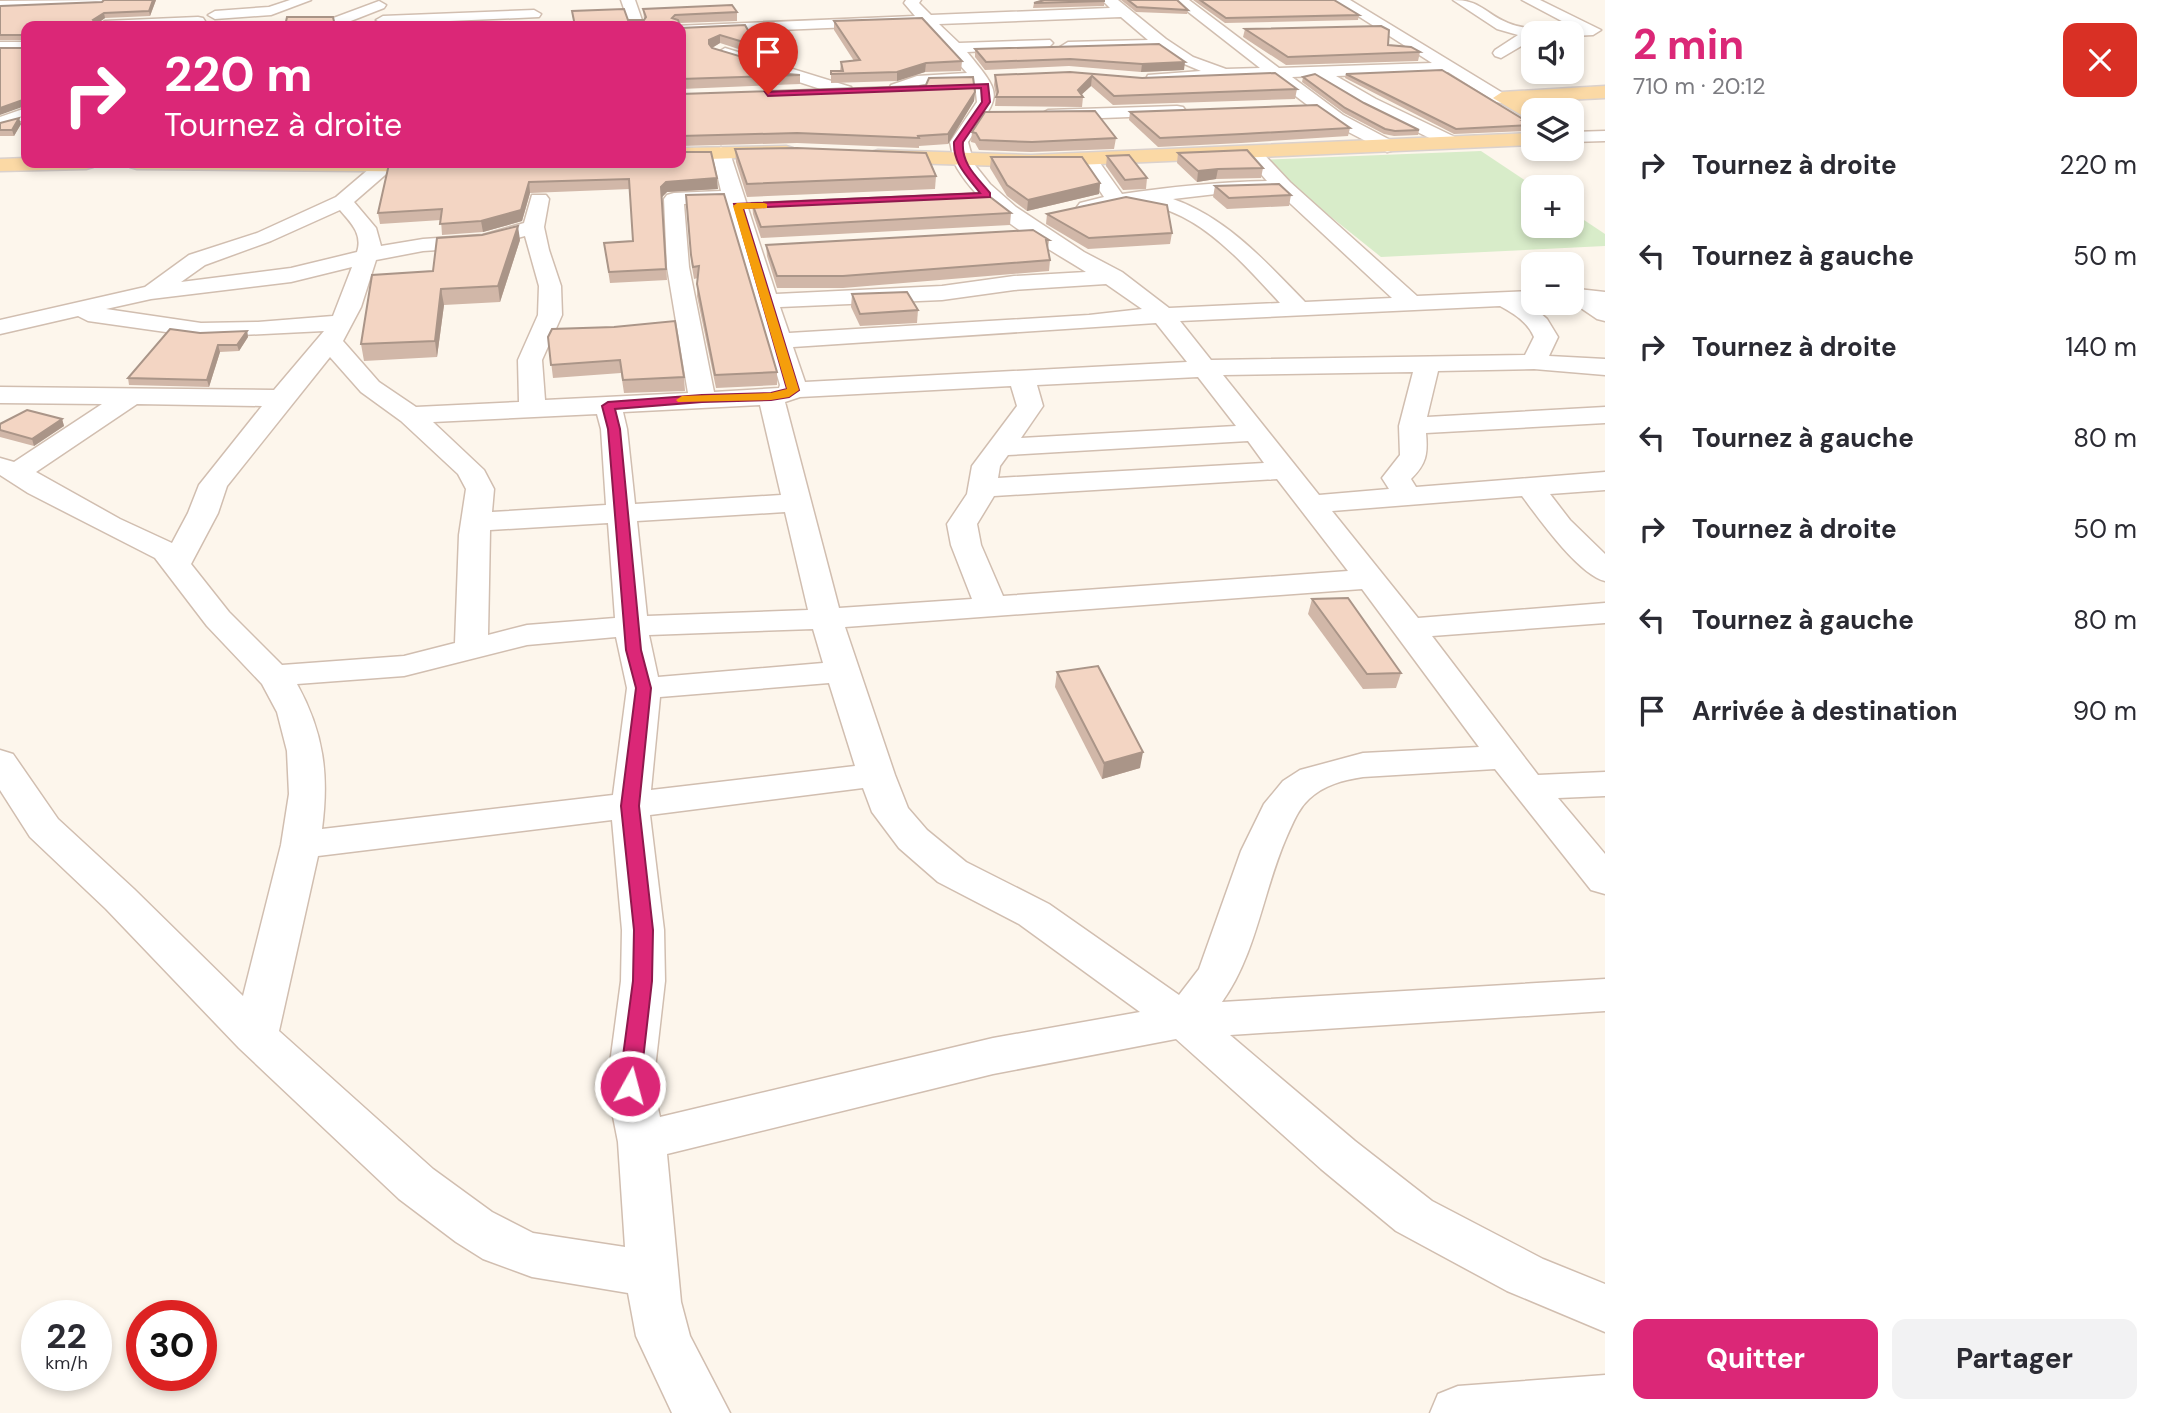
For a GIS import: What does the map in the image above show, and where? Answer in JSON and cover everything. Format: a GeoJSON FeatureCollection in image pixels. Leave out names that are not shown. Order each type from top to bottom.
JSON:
{"type":"FeatureCollection","features":[{"type":"Feature","properties":{"kind":"main road"},"geometry":{"type":"LineString","coordinates":[[1502,98],[1605,92]]}},
{"type":"Feature","properties":{"kind":"main road"},"geometry":{"type":"LineString","coordinates":[[1502,98],[1521,109]]}},
{"type":"Feature","properties":{"kind":"main road"},"geometry":{"type":"LineString","coordinates":[[852,155],[960,161],[1088,160],[1521,139]]}},
{"type":"Feature","properties":{"kind":"main road"},"geometry":{"type":"LineString","coordinates":[[686,154],[806,153]]}},
{"type":"Feature","properties":{"kind":"main road"},"geometry":{"type":"LineString","coordinates":[[0,165],[21,165]]}},
{"type":"Feature","properties":{"kind":"street"},"geometry":{"type":"LineString","coordinates":[[0,5],[103,0]]}},
{"type":"Feature","properties":{"kind":"street"},"geometry":{"type":"LineString","coordinates":[[199,21],[215,8],[271,11],[304,0]]}},
{"type":"Feature","properties":{"kind":"street"},"geometry":{"type":"LineString","coordinates":[[628,0],[634,21]]}},
{"type":"Feature","properties":{"kind":"street"},"geometry":{"type":"LineString","coordinates":[[914,0],[911,3],[930,20],[981,81],[986,102],[959,142],[960,161],[973,196],[1114,277],[1144,298],[1164,317],[1605,880]]}},
{"type":"Feature","properties":{"kind":"street"},"geometry":{"type":"LineString","coordinates":[[995,0],[1049,46],[1063,65]]}},
{"type":"Feature","properties":{"kind":"street"},"geometry":{"type":"LineString","coordinates":[[1048,0],[1109,0],[1189,64],[1231,74]]}},
{"type":"Feature","properties":{"kind":"street"},"geometry":{"type":"LineString","coordinates":[[1180,0],[1206,13],[1221,31],[1319,106],[1387,146]]}},
{"type":"Feature","properties":{"kind":"street"},"geometry":{"type":"LineString","coordinates":[[1460,0],[1502,26],[1521,31]]}},
{"type":"Feature","properties":{"kind":"street"},"geometry":{"type":"LineString","coordinates":[[1529,0],[1575,22],[1601,29]]}},
{"type":"Feature","properties":{"kind":"street"},"geometry":{"type":"LineString","coordinates":[[1323,6],[1344,3],[1450,60],[1502,98]]}},
{"type":"Feature","properties":{"kind":"street"},"geometry":{"type":"LineString","coordinates":[[747,9],[754,26]]}},
{"type":"Feature","properties":{"kind":"street"},"geometry":{"type":"LineString","coordinates":[[686,29],[1126,11],[1171,20],[1206,13]]}},
{"type":"Feature","properties":{"kind":"street"},"geometry":{"type":"LineString","coordinates":[[347,21],[381,13],[428,21]]}},
{"type":"Feature","properties":{"kind":"street"},"geometry":{"type":"LineString","coordinates":[[445,21],[531,13]]}},
{"type":"Feature","properties":{"kind":"street"},"geometry":{"type":"LineString","coordinates":[[1356,27],[1383,26]]}},
{"type":"Feature","properties":{"kind":"street"},"geometry":{"type":"LineString","coordinates":[[727,27],[739,32],[848,39]]}},
{"type":"Feature","properties":{"kind":"street"},"geometry":{"type":"LineString","coordinates":[[705,28],[730,73]]}},
{"type":"Feature","properties":{"kind":"street"},"geometry":{"type":"LineString","coordinates":[[1221,31],[1248,30]]}},
{"type":"Feature","properties":{"kind":"street"},"geometry":{"type":"LineString","coordinates":[[0,32],[21,31]]}},
{"type":"Feature","properties":{"kind":"street"},"geometry":{"type":"LineString","coordinates":[[1521,39],[1494,54],[1521,53]]}},
{"type":"Feature","properties":{"kind":"street"},"geometry":{"type":"LineString","coordinates":[[927,42],[952,45],[1049,46],[1161,44]]}},
{"type":"Feature","properties":{"kind":"street"},"geometry":{"type":"LineString","coordinates":[[0,47],[21,47]]}},
{"type":"Feature","properties":{"kind":"street"},"geometry":{"type":"LineString","coordinates":[[719,51],[851,90],[793,93]]}},
{"type":"Feature","properties":{"kind":"street"},"geometry":{"type":"LineString","coordinates":[[1135,80],[1320,72],[1450,60]]}},
{"type":"Feature","properties":{"kind":"street"},"geometry":{"type":"LineString","coordinates":[[1320,72],[1339,86],[1405,120],[1429,128],[1450,142]]}},
{"type":"Feature","properties":{"kind":"street"},"geometry":{"type":"LineString","coordinates":[[890,89],[1002,77]]}},
{"type":"Feature","properties":{"kind":"street"},"geometry":{"type":"LineString","coordinates":[[1292,107],[1319,106]]}},
{"type":"Feature","properties":{"kind":"street"},"geometry":{"type":"LineString","coordinates":[[980,112],[1004,108]]}},
{"type":"Feature","properties":{"kind":"street"},"geometry":{"type":"LineString","coordinates":[[1028,115],[1198,110]]}},
{"type":"Feature","properties":{"kind":"street"},"geometry":{"type":"LineString","coordinates":[[0,123],[21,115]]}},
{"type":"Feature","properties":{"kind":"street"},"geometry":{"type":"LineString","coordinates":[[1584,137],[1605,136]]}},
{"type":"Feature","properties":{"kind":"street"},"geometry":{"type":"LineString","coordinates":[[1251,152],[1283,186],[1412,303]]}},
{"type":"Feature","properties":{"kind":"street"},"geometry":{"type":"LineString","coordinates":[[721,153],[779,341],[782,393],[795,503],[825,619],[891,813],[914,839],[952,872],[1034,914],[1184,1021],[1338,1155],[1415,1216],[1525,1275],[1605,1308]]}},
{"type":"Feature","properties":{"kind":"street"},"geometry":{"type":"LineString","coordinates":[[1088,160],[1127,200],[1177,208],[1216,231],[1241,250],[1299,309]]}},
{"type":"Feature","properties":{"kind":"street"},"geometry":{"type":"LineString","coordinates":[[151,292],[197,260],[264,237],[343,201],[382,168]]}},
{"type":"Feature","properties":{"kind":"street"},"geometry":{"type":"LineString","coordinates":[[1073,210],[1216,188],[1283,186]]}},
{"type":"Feature","properties":{"kind":"street"},"geometry":{"type":"LineString","coordinates":[[532,409],[530,360],[550,315],[550,286],[538,250],[534,227],[539,199]]}},
{"type":"Feature","properties":{"kind":"street"},"geometry":{"type":"LineString","coordinates":[[702,398],[678,267],[674,199],[736,201],[761,206]]}},
{"type":"Feature","properties":{"kind":"street"},"geometry":{"type":"LineString","coordinates":[[176,564],[203,513],[213,485],[336,332],[354,296],[354,285],[370,243],[366,228],[343,201]]}},
{"type":"Feature","properties":{"kind":"street"},"geometry":{"type":"LineString","coordinates":[[0,327],[151,292],[291,275],[423,245],[484,241],[534,227]]}},
{"type":"Feature","properties":{"kind":"street"},"geometry":{"type":"LineString","coordinates":[[750,248],[777,246]]}},
{"type":"Feature","properties":{"kind":"street"},"geometry":{"type":"LineString","coordinates":[[766,300],[942,293],[1014,283],[1114,277]]}},
{"type":"Feature","properties":{"kind":"street"},"geometry":{"type":"LineString","coordinates":[[942,293],[965,331],[989,380]]}},
{"type":"Feature","properties":{"kind":"street"},"geometry":{"type":"LineString","coordinates":[[779,341],[965,331],[1125,317],[1521,298]]}},
{"type":"Feature","properties":{"kind":"street"},"geometry":{"type":"LineString","coordinates":[[1584,298],[1605,299]]}},
{"type":"Feature","properties":{"kind":"street"},"geometry":{"type":"LineString","coordinates":[[1503,299],[1530,315],[1542,326],[1546,337],[1534,362]]}},
{"type":"Feature","properties":{"kind":"street"},"geometry":{"type":"LineString","coordinates":[[1584,302],[1605,314]]}},
{"type":"Feature","properties":{"kind":"street"},"geometry":{"type":"LineString","coordinates":[[68,311],[201,330],[336,332]]}},
{"type":"Feature","properties":{"kind":"street"},"geometry":{"type":"LineString","coordinates":[[336,332],[370,387],[410,415],[470,470],[480,489],[471,593],[471,649]]}},
{"type":"Feature","properties":{"kind":"street"},"geometry":{"type":"LineString","coordinates":[[410,415],[608,406],[989,380],[1204,369],[1534,362],[1605,367]]}},
{"type":"Feature","properties":{"kind":"street"},"geometry":{"type":"LineString","coordinates":[[1408,497],[1396,478],[1411,463],[1414,455],[1412,426],[1427,365]]}},
{"type":"Feature","properties":{"kind":"street"},"geometry":{"type":"LineString","coordinates":[[991,606],[962,534],[961,524],[982,488],[986,467],[1030,406],[1022,379]]}},
{"type":"Feature","properties":{"kind":"street"},"geometry":{"type":"LineString","coordinates":[[0,395],[283,398]]}},
{"type":"Feature","properties":{"kind":"street"},"geometry":{"type":"LineString","coordinates":[[132,396],[9,469],[38,487],[152,544],[176,564],[206,605],[274,676],[295,712],[305,751],[308,794],[300,845],[256,1036]]}},
{"type":"Feature","properties":{"kind":"street"},"geometry":{"type":"LineString","coordinates":[[608,406],[614,429],[634,650],[644,688],[630,806],[643,930],[643,981],[630,1086],[642,1142],[655,1302],[663,1336],[679,1373],[702,1413]]}},
{"type":"Feature","properties":{"kind":"street"},"geometry":{"type":"LineString","coordinates":[[1412,426],[1605,415]]}},
{"type":"Feature","properties":{"kind":"street"},"geometry":{"type":"LineString","coordinates":[[999,447],[1253,433]]}},
{"type":"Feature","properties":{"kind":"street"},"geometry":{"type":"LineString","coordinates":[[982,488],[1284,470]]}},
{"type":"Feature","properties":{"kind":"street"},"geometry":{"type":"LineString","coordinates":[[1311,504],[1605,481]]}},
{"type":"Feature","properties":{"kind":"street"},"geometry":{"type":"LineString","coordinates":[[1531,488],[1560,526],[1605,572]]}},
{"type":"Feature","properties":{"kind":"street"},"geometry":{"type":"LineString","coordinates":[[476,522],[795,503]]}},
{"type":"Feature","properties":{"kind":"street"},"geometry":{"type":"LineString","coordinates":[[274,676],[404,666],[527,635],[633,626],[825,619],[1368,579]]}},
{"type":"Feature","properties":{"kind":"street"},"geometry":{"type":"LineString","coordinates":[[1409,628],[1605,613]]}},
{"type":"Feature","properties":{"kind":"street"},"geometry":{"type":"LineString","coordinates":[[644,688],[843,672]]}},
{"type":"Feature","properties":{"kind":"street"},"geometry":{"type":"LineString","coordinates":[[0,762],[44,828],[256,1036],[416,1184],[474,1227],[532,1255],[596,1268],[653,1273]]}},
{"type":"Feature","properties":{"kind":"street"},"geometry":{"type":"LineString","coordinates":[[1184,1021],[1218,975],[1261,851],[1283,804],[1296,790],[1324,774],[1363,765],[1518,772],[1605,784]]}},
{"type":"Feature","properties":{"kind":"street"},"geometry":{"type":"LineString","coordinates":[[300,845],[876,775]]}},
{"type":"Feature","properties":{"kind":"street"},"geometry":{"type":"LineString","coordinates":[[642,1142],[695,1126],[993,1056],[1184,1021],[1605,995]]}},
{"type":"Feature","properties":{"kind":"street"},"geometry":{"type":"LineString","coordinates":[[1458,1413],[1605,1401]]}},
{"type":"Feature","properties":{"kind":"green space"},"geometry":{"type":"Polygon","coordinates":[[[1481,151],[1521,178],[1521,238],[1584,238],[1584,220],[1605,234],[1605,246],[1381,257],[1260,160],[1481,151]]]}},
{"type":"Feature","properties":{"kind":"building"},"geometry":{"type":"Polygon","coordinates":[[[153,0],[149,11],[104,13],[94,21],[21,21],[21,35],[0,35],[0,6],[153,0]]]}},
{"type":"Feature","properties":{"kind":"building"},"geometry":{"type":"Polygon","coordinates":[[[1044,0],[1104,0],[1104,1],[1034,3],[1044,0]]]}},
{"type":"Feature","properties":{"kind":"building"},"geometry":{"type":"Polygon","coordinates":[[[1128,0],[1177,0],[1188,10],[1137,7],[1128,0]]]}},
{"type":"Feature","properties":{"kind":"building"},"geometry":{"type":"Polygon","coordinates":[[[1200,0],[1334,0],[1359,15],[1226,18],[1200,0]]]}},
{"type":"Feature","properties":{"kind":"building"},"geometry":{"type":"Polygon","coordinates":[[[732,5],[737,12],[675,15],[672,18],[678,21],[574,21],[572,11],[624,9],[628,20],[644,20],[646,17],[643,9],[732,5]]]}},
{"type":"Feature","properties":{"kind":"building"},"geometry":{"type":"Polygon","coordinates":[[[287,17],[333,17],[334,21],[286,21],[287,17]]]}},
{"type":"Feature","properties":{"kind":"building"},"geometry":{"type":"Polygon","coordinates":[[[922,18],[962,61],[926,63],[897,72],[831,74],[831,71],[843,71],[841,62],[860,60],[834,21],[922,18]]]}},
{"type":"Feature","properties":{"kind":"building"},"geometry":{"type":"Polygon","coordinates":[[[745,25],[757,46],[720,35],[709,40],[709,44],[712,48],[769,65],[774,73],[800,75],[686,79],[686,28],[745,25]]]}},
{"type":"Feature","properties":{"kind":"building"},"geometry":{"type":"Polygon","coordinates":[[[1381,26],[1389,30],[1388,45],[1411,47],[1420,52],[1288,57],[1245,29],[1381,26]]]}},
{"type":"Feature","properties":{"kind":"building"},"geometry":{"type":"Polygon","coordinates":[[[1159,44],[1185,62],[1142,64],[1070,59],[986,62],[975,49],[1159,44]]]}},
{"type":"Feature","properties":{"kind":"building"},"geometry":{"type":"Polygon","coordinates":[[[0,48],[21,48],[21,101],[0,108],[0,48]]]}},
{"type":"Feature","properties":{"kind":"building"},"geometry":{"type":"Polygon","coordinates":[[[1442,70],[1521,118],[1521,125],[1456,129],[1346,74],[1442,70]]]}},
{"type":"Feature","properties":{"kind":"building"},"geometry":{"type":"Polygon","coordinates":[[[1070,72],[1142,78],[1275,73],[1297,89],[1114,96],[1092,76],[1078,90],[1083,97],[996,97],[998,92],[995,75],[1070,72]]]}},
{"type":"Feature","properties":{"kind":"building"},"geometry":{"type":"Polygon","coordinates":[[[1315,74],[1364,103],[1419,130],[1385,129],[1345,108],[1303,77],[1315,74]]]}},
{"type":"Feature","properties":{"kind":"building"},"geometry":{"type":"Polygon","coordinates":[[[973,77],[975,92],[948,134],[918,136],[919,138],[797,133],[686,136],[686,94],[919,86],[926,85],[929,78],[973,77]]]}},
{"type":"Feature","properties":{"kind":"building"},"geometry":{"type":"Polygon","coordinates":[[[1317,105],[1350,128],[1160,138],[1130,112],[1317,105]]]}},
{"type":"Feature","properties":{"kind":"building"},"geometry":{"type":"Polygon","coordinates":[[[1095,111],[1116,138],[1032,142],[980,140],[976,133],[972,132],[985,112],[1095,111]]]}},
{"type":"Feature","properties":{"kind":"building"},"geometry":{"type":"Polygon","coordinates":[[[19,118],[12,130],[0,130],[0,123],[19,118]]]}},
{"type":"Feature","properties":{"kind":"building"},"geometry":{"type":"Polygon","coordinates":[[[797,148],[926,153],[936,176],[747,184],[735,149],[797,148]]]}},
{"type":"Feature","properties":{"kind":"building"},"geometry":{"type":"Polygon","coordinates":[[[1247,150],[1263,168],[1198,171],[1178,153],[1247,150]]]}},
{"type":"Feature","properties":{"kind":"building"},"geometry":{"type":"Polygon","coordinates":[[[686,152],[711,152],[717,178],[666,182],[661,187],[666,269],[609,272],[604,243],[633,241],[629,179],[529,182],[521,210],[481,221],[440,224],[442,209],[378,213],[388,168],[686,168],[686,152]]]}},
{"type":"Feature","properties":{"kind":"building"},"geometry":{"type":"Polygon","coordinates":[[[1129,155],[1147,178],[1125,180],[1107,156],[1129,155]]]}},
{"type":"Feature","properties":{"kind":"building"},"geometry":{"type":"Polygon","coordinates":[[[991,157],[1082,157],[1100,183],[1028,200],[1007,185],[991,157]]]}},
{"type":"Feature","properties":{"kind":"building"},"geometry":{"type":"Polygon","coordinates":[[[1279,184],[1291,195],[1229,198],[1215,186],[1279,184]]]}},
{"type":"Feature","properties":{"kind":"building"},"geometry":{"type":"Polygon","coordinates":[[[985,193],[1011,213],[761,227],[752,203],[985,193]]]}},
{"type":"Feature","properties":{"kind":"building"},"geometry":{"type":"Polygon","coordinates":[[[724,194],[777,372],[715,375],[697,284],[699,266],[693,267],[691,255],[686,195],[724,194]]]}},
{"type":"Feature","properties":{"kind":"building"},"geometry":{"type":"Polygon","coordinates":[[[1126,197],[1167,205],[1172,233],[1089,238],[1047,214],[1126,197]]]}},
{"type":"Feature","properties":{"kind":"building"},"geometry":{"type":"Polygon","coordinates":[[[518,226],[498,286],[441,289],[435,341],[361,344],[372,275],[433,271],[437,238],[482,235],[518,226]]]}},
{"type":"Feature","properties":{"kind":"building"},"geometry":{"type":"Polygon","coordinates":[[[1033,230],[1049,240],[1046,240],[1050,260],[843,276],[777,276],[766,245],[1033,230]]]}},
{"type":"Feature","properties":{"kind":"building"},"geometry":{"type":"Polygon","coordinates":[[[907,292],[918,310],[860,314],[852,294],[907,292]]]}},
{"type":"Feature","properties":{"kind":"building"},"geometry":{"type":"Polygon","coordinates":[[[675,321],[684,377],[623,380],[620,360],[551,365],[548,337],[552,329],[675,321]]]}},
{"type":"Feature","properties":{"kind":"building"},"geometry":{"type":"Polygon","coordinates":[[[170,329],[200,333],[247,331],[237,345],[218,345],[207,380],[128,378],[170,329]]]}},
{"type":"Feature","properties":{"kind":"building"},"geometry":{"type":"Polygon","coordinates":[[[27,410],[62,419],[32,439],[0,430],[0,424],[27,410]]]}},
{"type":"Feature","properties":{"kind":"building"},"geometry":{"type":"Polygon","coordinates":[[[1348,598],[1401,673],[1367,674],[1312,599],[1348,598]]]}},
{"type":"Feature","properties":{"kind":"building"},"geometry":{"type":"Polygon","coordinates":[[[1098,666],[1143,752],[1104,763],[1057,672],[1098,666]]]}},
{"type":"Feature","properties":{"kind":"slow traffic"},"geometry":{"type":"LineString","coordinates":[[682,400],[771,397],[785,395],[793,390],[737,206],[764,206]]}},
{"type":"Feature","properties":{"kind":"route"},"geometry":{"type":"LineString","coordinates":[[630,1086],[643,981],[643,930],[630,806],[644,688],[634,650],[614,429],[608,406],[702,398],[771,397],[785,395],[793,390],[737,206],[986,195],[960,161],[958,150],[959,142],[986,102],[985,85],[768,94]]}}]}
